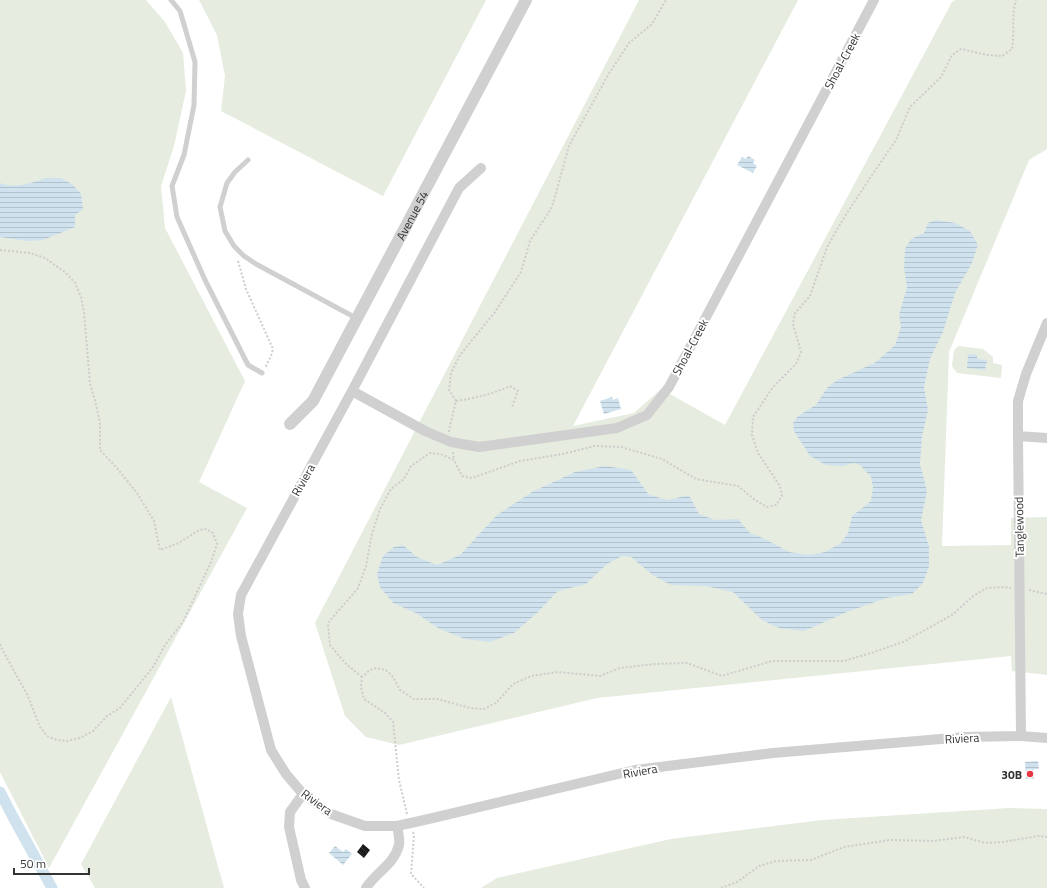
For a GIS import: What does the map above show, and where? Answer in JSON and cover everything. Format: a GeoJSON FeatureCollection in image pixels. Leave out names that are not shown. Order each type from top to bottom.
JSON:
{"type":"FeatureCollection","features":[{"type":"Feature","properties":{"kind":"street","name":"Avenue 54"},"geometry":{"type":"LineString","coordinates":[[290,424],[313,401],[526,0]]}},
{"type":"Feature","properties":{"kind":"street","name":"Shoal-Creek"},"geometry":{"type":"LineString","coordinates":[[352,391],[425,432],[452,442],[480,447],[617,428],[647,415],[669,386],[874,0]]}},
{"type":"Feature","properties":{"kind":"street","name":"Riviera"},"geometry":{"type":"LineString","coordinates":[[481,168],[459,188],[352,391],[240,595],[238,614],[241,636],[271,750],[286,774],[303,794],[331,814],[365,826],[397,826],[635,770],[781,752],[965,737],[1021,736],[1047,738]]}},
{"type":"Feature","properties":{"kind":"street","name":"Tanglewood"},"geometry":{"type":"LineString","coordinates":[[1021,736],[1018,402],[1026,374],[1047,323]]}},
{"type":"Feature","properties":{"kind":"street"},"geometry":{"type":"LineString","coordinates":[[1018,436],[1047,438]]}},
{"type":"Feature","properties":{"kind":"street"},"geometry":{"type":"LineString","coordinates":[[303,794],[290,812],[289,826],[301,880],[305,888]]}},
{"type":"Feature","properties":{"kind":"street"},"geometry":{"type":"LineString","coordinates":[[366,888],[371,880],[392,861],[399,844],[397,826]]}},
{"type":"Feature","properties":{"kind":"lane"},"geometry":{"type":"LineString","coordinates":[[171,0],[180,12],[195,62],[194,105],[184,155],[172,186],[177,217],[205,280],[248,365],[262,373]]}},
{"type":"Feature","properties":{"kind":"lane"},"geometry":{"type":"LineString","coordinates":[[248,160],[235,172],[227,183],[220,207],[225,231],[234,246],[244,256],[256,264],[356,318]]}},
{"type":"Feature","properties":{"kind":"path"},"geometry":{"type":"LineString","coordinates":[[454,460],[449,430],[456,401],[449,390],[451,373],[460,355],[495,312],[521,272],[530,241],[552,207],[569,146],[608,75],[629,43],[652,24],[666,0]]}},
{"type":"Feature","properties":{"kind":"path"},"geometry":{"type":"LineString","coordinates":[[234,246],[246,289],[273,349],[262,373]]}},
{"type":"Feature","properties":{"kind":"path"},"geometry":{"type":"LineString","coordinates":[[0,250],[30,253],[45,258],[66,273],[75,283],[81,297],[84,312],[90,384],[96,400],[100,424],[100,450],[137,493],[154,521],[160,550],[179,543],[199,530],[206,529],[213,533],[217,544],[211,562],[183,622],[165,645],[153,666],[120,708],[107,716],[93,731],[80,738],[68,741],[57,740],[47,736],[40,727],[28,696],[0,644]]}},
{"type":"Feature","properties":{"kind":"path"},"geometry":{"type":"LineString","coordinates":[[456,401],[477,398],[498,392],[510,386],[518,391],[512,408]]}},
{"type":"Feature","properties":{"kind":"path"},"geometry":{"type":"LineString","coordinates":[[424,888],[411,874],[414,835],[406,812],[399,780],[393,722],[385,713],[364,699],[361,687],[362,677],[370,670],[376,668],[386,670],[393,677],[400,690],[414,699],[437,699],[470,708],[484,710],[496,703],[513,684],[531,676],[558,672],[600,676],[620,668],[655,664],[687,663],[722,676],[772,661],[844,661],[903,642],[952,614],[973,596],[987,588],[1005,587],[1047,594]]}},
{"type":"Feature","properties":{"kind":"path"},"geometry":{"type":"LineString","coordinates":[[721,888],[737,882],[758,866],[776,861],[811,860],[844,846],[890,840],[934,841],[964,837],[985,843],[1003,842],[1038,836],[1047,837]]}},
{"type":"Feature","properties":{"kind":"shaded area"},"geometry":{"type":"Polygon","coordinates":[[[0,0],[146,0],[165,22],[183,53],[186,91],[174,146],[161,186],[165,228],[245,381],[199,482],[247,508],[49,868],[0,772],[0,0]]]}},
{"type":"Feature","properties":{"kind":"shaded area"},"geometry":{"type":"Polygon","coordinates":[[[199,0],[486,0],[383,196],[221,111],[225,76],[217,35],[199,0]]]}},
{"type":"Feature","properties":{"kind":"shaded area"},"geometry":{"type":"Polygon","coordinates":[[[639,0],[798,0],[573,426],[634,413],[661,389],[725,425],[952,2],[955,0],[1047,0],[1047,149],[1029,160],[949,352],[942,546],[1011,545],[1011,518],[1047,517],[1047,675],[1012,671],[1011,656],[597,698],[399,745],[366,737],[345,716],[315,623],[639,0]]]}},
{"type":"Feature","properties":{"kind":"shaded area"},"geometry":{"type":"Polygon","coordinates":[[[959,346],[983,349],[993,357],[993,363],[1002,365],[1001,378],[957,373],[952,366],[954,350],[959,346]]]}},
{"type":"Feature","properties":{"kind":"shaded area"},"geometry":{"type":"Polygon","coordinates":[[[171,697],[224,888],[95,888],[81,864],[171,697]]]}},
{"type":"Feature","properties":{"kind":"shaded area"},"geometry":{"type":"Polygon","coordinates":[[[1009,808],[1047,809],[1047,888],[481,888],[497,878],[671,839],[822,820],[1009,808]]]}},
{"type":"Feature","properties":{"kind":"water"},"geometry":{"type":"Polygon","coordinates":[[[748,156],[755,160],[753,163],[757,166],[753,173],[737,165],[742,157],[746,159],[748,156]]]}},
{"type":"Feature","properties":{"kind":"water"},"geometry":{"type":"Polygon","coordinates":[[[46,178],[61,178],[73,185],[81,194],[83,209],[75,215],[75,227],[43,240],[27,241],[0,237],[0,183],[6,185],[18,185],[46,178]]]}},
{"type":"Feature","properties":{"kind":"water"},"geometry":{"type":"Polygon","coordinates":[[[936,220],[955,223],[970,231],[978,245],[972,263],[955,293],[943,332],[930,359],[924,387],[928,410],[922,436],[920,464],[927,491],[921,520],[929,547],[929,567],[923,583],[912,594],[886,598],[847,612],[804,631],[779,628],[762,620],[733,592],[705,586],[671,585],[654,576],[631,557],[622,556],[607,564],[586,584],[558,591],[537,613],[514,633],[490,642],[465,639],[438,628],[416,613],[393,603],[380,587],[377,574],[383,556],[394,547],[403,545],[417,557],[437,565],[460,555],[497,515],[532,492],[575,472],[605,466],[631,470],[649,495],[668,500],[689,495],[699,514],[715,520],[738,519],[750,533],[789,552],[810,555],[825,552],[841,543],[848,533],[852,516],[871,501],[873,488],[871,477],[860,465],[854,463],[843,466],[826,465],[810,456],[794,431],[793,423],[798,416],[816,405],[827,388],[837,380],[876,362],[895,345],[901,327],[899,315],[907,287],[904,267],[905,249],[911,239],[924,233],[928,223],[936,220]]]}},
{"type":"Feature","properties":{"kind":"water"},"geometry":{"type":"Polygon","coordinates":[[[968,354],[977,355],[977,359],[987,360],[985,370],[967,368],[968,354]]]}},
{"type":"Feature","properties":{"kind":"water"},"geometry":{"type":"Polygon","coordinates":[[[612,397],[613,400],[618,398],[621,409],[604,414],[600,401],[612,397]]]}},
{"type":"Feature","properties":{"kind":"water","name":"30B"},"geometry":{"type":"Polygon","coordinates":[[[1038,761],[1039,769],[1034,769],[1034,779],[1026,779],[1025,762],[1038,761]]]}},
{"type":"Feature","properties":{"kind":"water"},"geometry":{"type":"Polygon","coordinates":[[[335,846],[343,852],[346,849],[352,854],[343,865],[329,853],[335,846]]]}},
{"type":"Feature","properties":{"kind":"building"},"geometry":{"type":"Polygon","coordinates":[[[363,844],[370,850],[364,858],[357,852],[363,844]]]}},
{"type":"Feature","properties":{"kind":"waterway"},"geometry":{"type":"LineString","coordinates":[[0,792],[52,888]]}},
{"type":"Feature","properties":{"kind":"place","name":"30B"},"geometry":{"type":"Point","coordinates":[1030,774]}}]}
